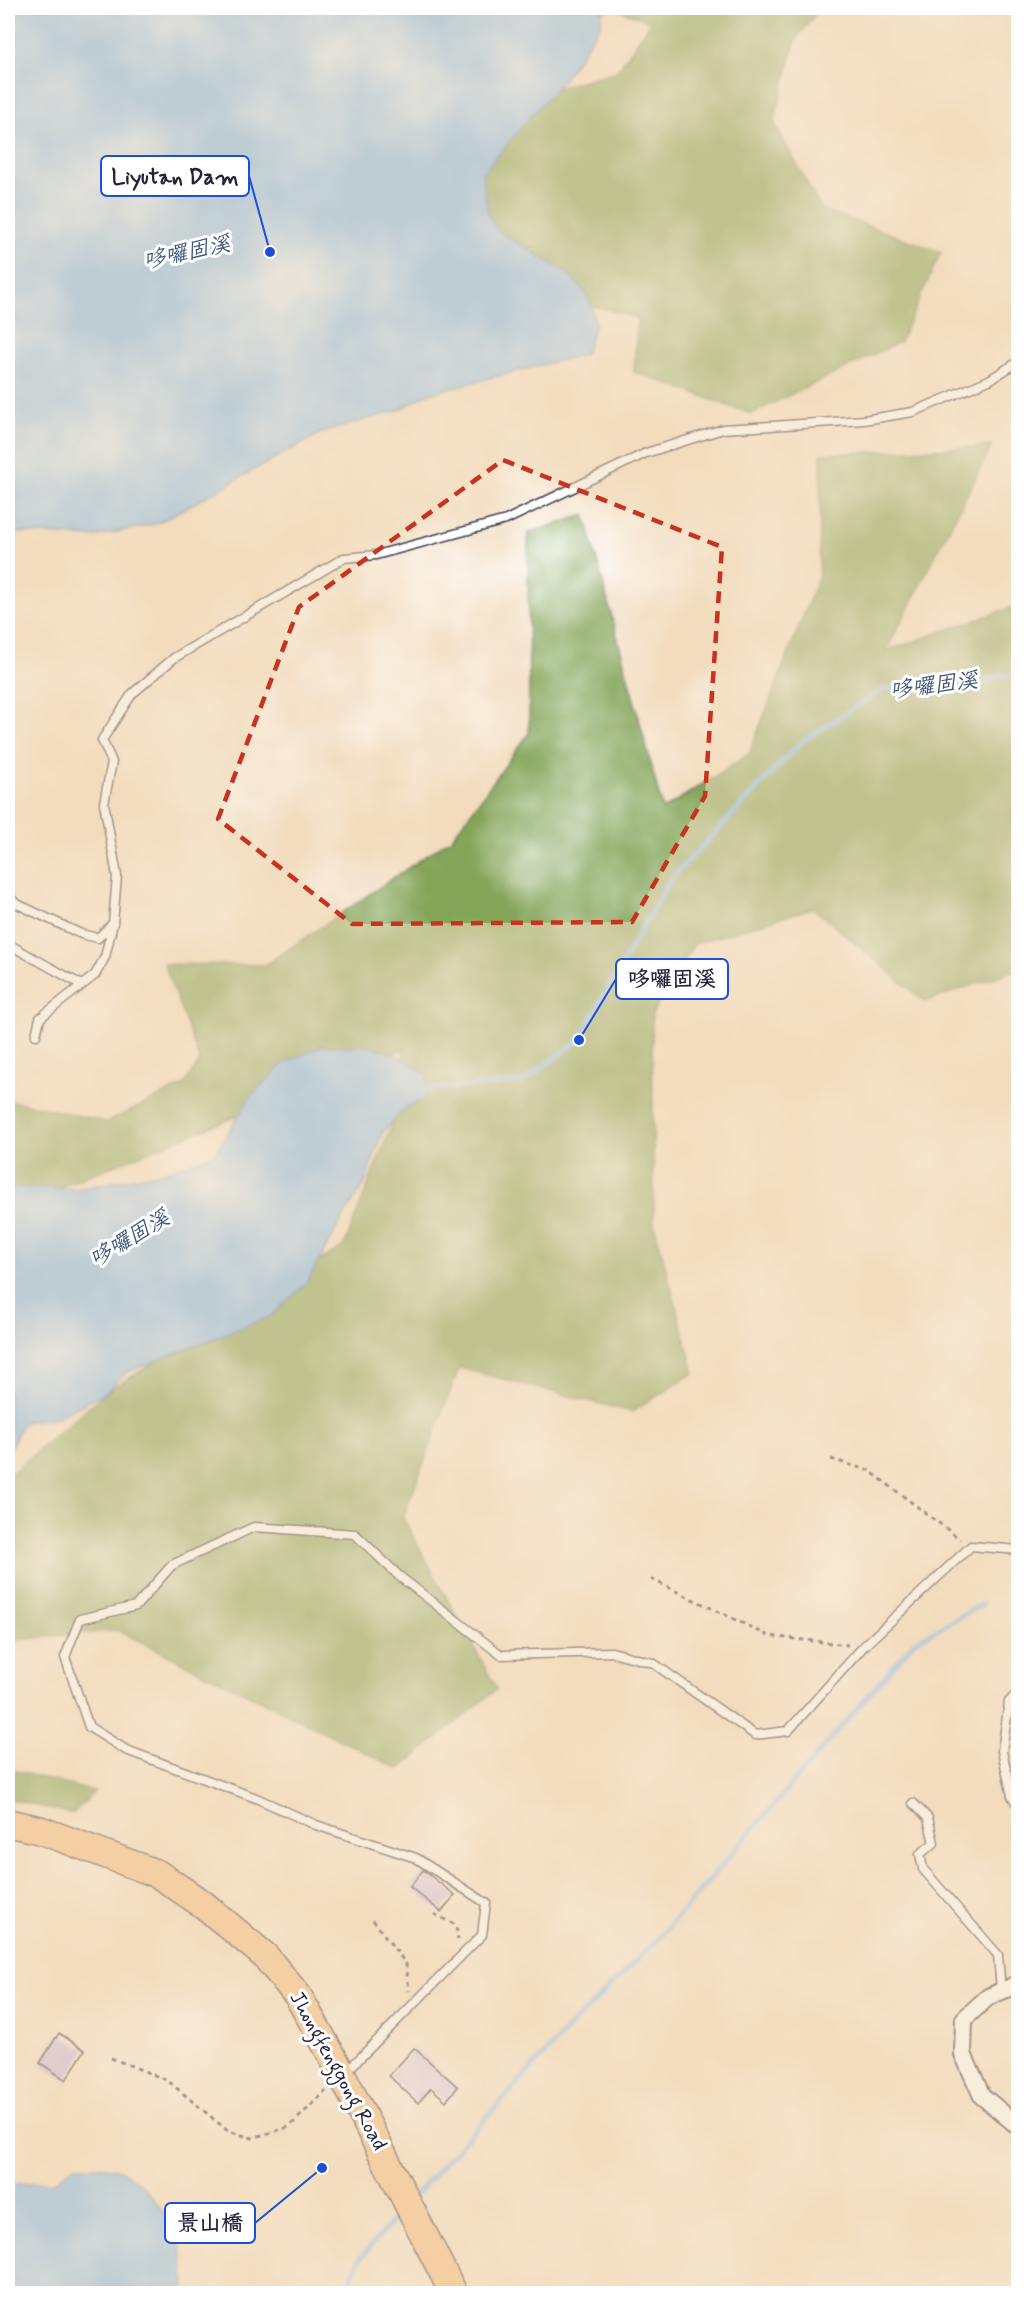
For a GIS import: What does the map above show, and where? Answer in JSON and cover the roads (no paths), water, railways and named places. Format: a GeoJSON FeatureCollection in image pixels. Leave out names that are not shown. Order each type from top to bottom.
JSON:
{"type":"FeatureCollection","features":[{"type":"Feature","properties":{"kind":"main road","name":"Jhongfenggong Road"},"geometry":{"type":"LineString","coordinates":[[8,1823],[59,1837],[158,1874],[204,1905],[265,1956],[298,1996],[343,2075],[454,2294]]}},
{"type":"Feature","properties":{"kind":"street"},"geometry":{"type":"LineString","coordinates":[[1018,1984],[988,1997],[964,2019],[963,2054],[982,2096],[1018,2126]]}},
{"type":"Feature","properties":{"kind":"lane"},"geometry":{"type":"LineString","coordinates":[[36,1035],[40,1018],[95,975],[105,957],[113,923],[117,876],[104,803],[111,762],[102,740],[132,694],[174,658],[344,558],[376,555],[506,520],[646,453],[723,429],[864,420],[913,412],[990,380],[1018,362]]}},
{"type":"Feature","properties":{"kind":"lane"},"geometry":{"type":"LineString","coordinates":[[8,894],[15,903],[81,934],[98,938],[113,923]]}},
{"type":"Feature","properties":{"kind":"lane"},"geometry":{"type":"LineString","coordinates":[[8,945],[81,985]]}},
{"type":"Feature","properties":{"kind":"lane"},"geometry":{"type":"LineString","coordinates":[[343,2075],[482,1935],[486,1904],[416,1858],[316,1825],[255,1798],[126,1750],[89,1727],[65,1657],[80,1620],[136,1606],[172,1565],[254,1527],[355,1534],[399,1576],[501,1655],[612,1652],[653,1663],[754,1736],[788,1731],[863,1647],[970,1546],[1018,1550]]}},
{"type":"Feature","properties":{"kind":"lane"},"geometry":{"type":"LineString","coordinates":[[1018,1692],[1009,1702],[1002,1752],[1012,1796],[1018,1806]]}},
{"type":"Feature","properties":{"kind":"lane"},"geometry":{"type":"LineString","coordinates":[[913,1803],[928,1818],[934,1843],[921,1854],[923,1869],[998,1955],[1001,1992]]}},
{"type":"Feature","properties":{"kind":"water"},"geometry":{"type":"Polygon","coordinates":[[[8,8],[602,8],[601,24],[566,76],[482,173],[488,214],[498,231],[567,273],[586,293],[596,321],[585,354],[427,394],[399,410],[321,433],[158,523],[94,537],[8,532],[8,8]]]}},
{"type":"Feature","properties":{"kind":"water"},"geometry":{"type":"Polygon","coordinates":[[[322,1046],[371,1046],[398,1056],[427,1074],[425,1100],[409,1105],[382,1133],[365,1183],[307,1282],[271,1316],[127,1372],[106,1392],[56,1418],[23,1422],[8,1453],[8,1187],[77,1189],[168,1171],[215,1154],[250,1097],[284,1063],[322,1046]]]}},
{"type":"Feature","properties":{"kind":"water"},"geometry":{"type":"Polygon","coordinates":[[[74,2166],[116,2169],[134,2179],[151,2196],[171,2225],[178,2241],[183,2263],[184,2293],[8,2293],[8,2180],[12,2184],[54,2182],[74,2166]]]}},
{"type":"Feature","properties":{"kind":"waterway","name":"哆囉固溪"},"geometry":{"type":"LineString","coordinates":[[419,1090],[523,1082],[579,1040],[669,881],[800,743],[883,689],[981,683],[1002,674],[1018,679]]}},
{"type":"Feature","properties":{"kind":"waterway"},"geometry":{"type":"LineString","coordinates":[[413,2197],[575,2021],[661,1936],[915,1641],[983,1604]]}},
{"type":"Feature","properties":{"kind":"waterway"},"geometry":{"type":"LineString","coordinates":[[344,2294],[359,2260],[401,2211]]}},
{"type":"Feature","properties":{"kind":"place","name":"Liyutan Dam"},"geometry":{"type":"Point","coordinates":[270,252]}},
{"type":"Feature","properties":{"kind":"place","name":"哆囉固溪"},"geometry":{"type":"Point","coordinates":[579,1040]}},
{"type":"Feature","properties":{"kind":"place","name":"景山橋"},"geometry":{"type":"Point","coordinates":[322,2168]}}]}
